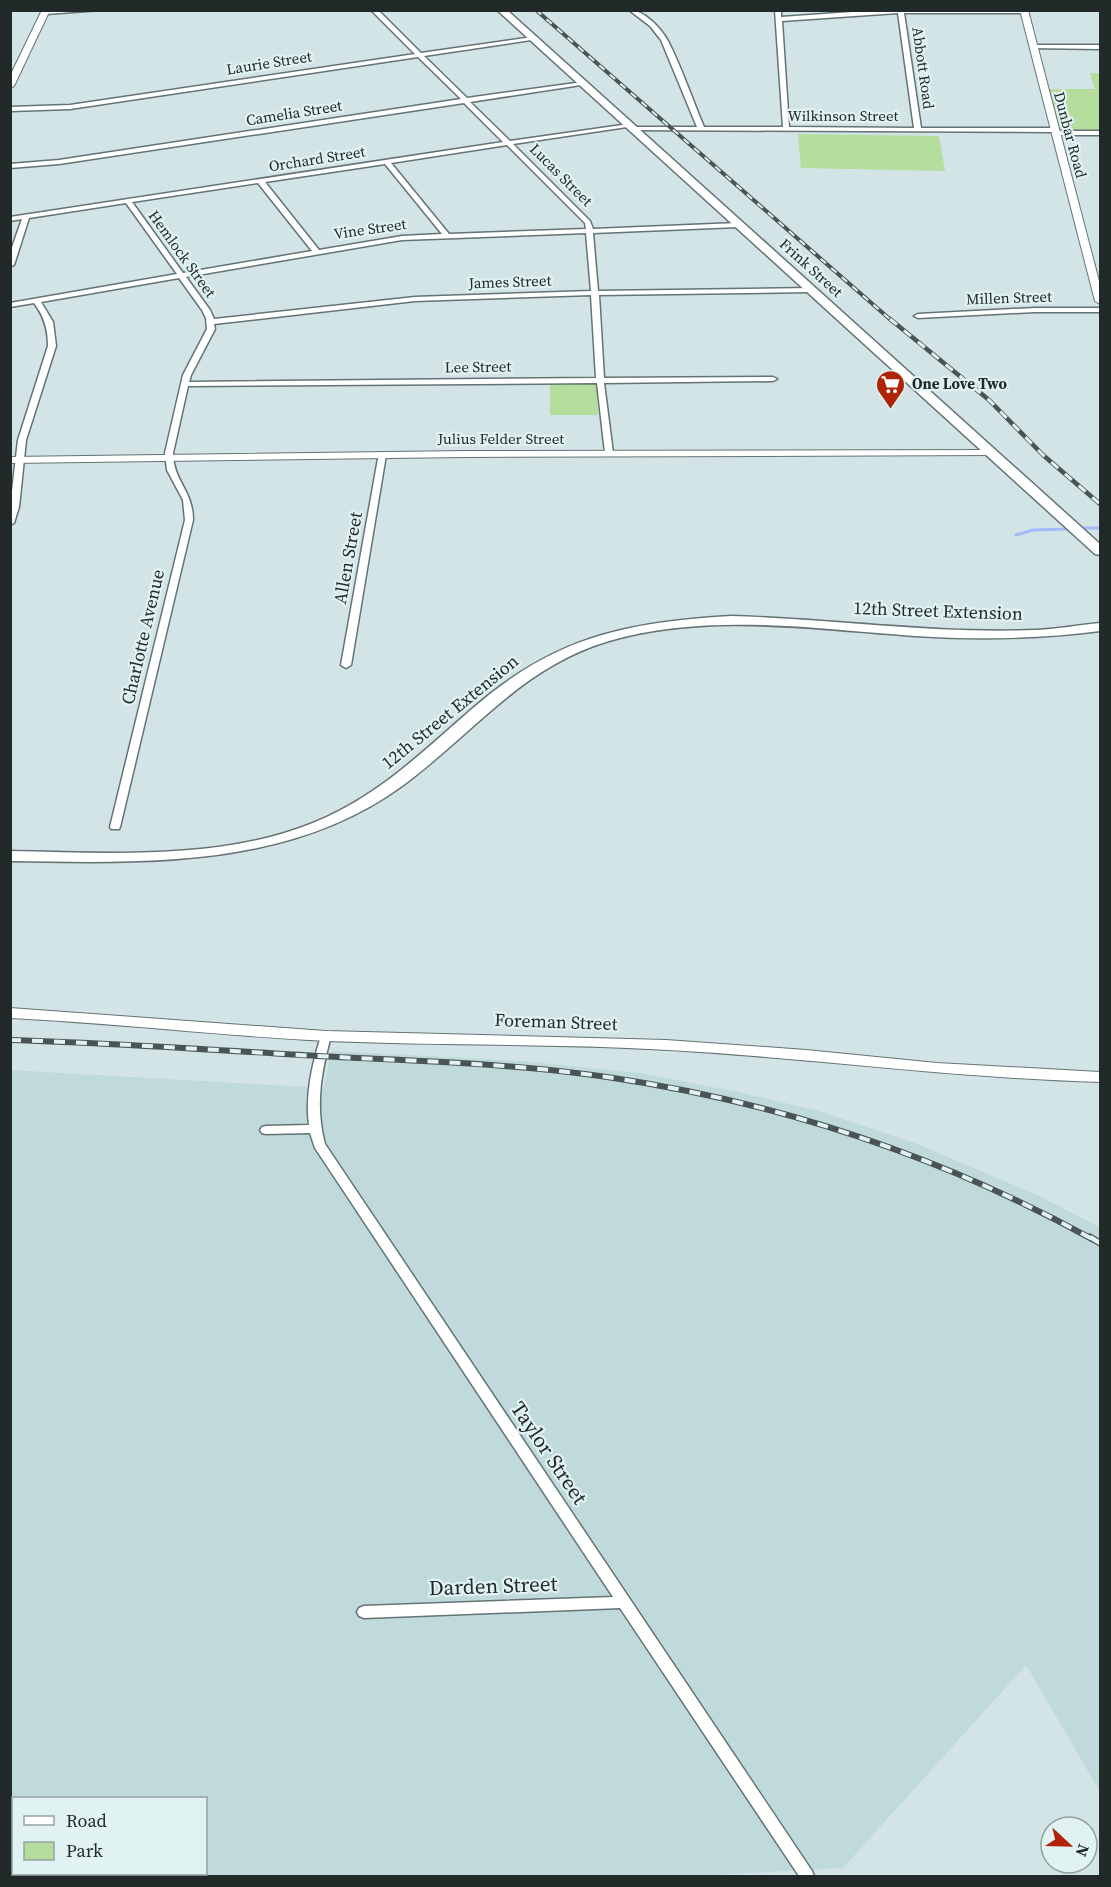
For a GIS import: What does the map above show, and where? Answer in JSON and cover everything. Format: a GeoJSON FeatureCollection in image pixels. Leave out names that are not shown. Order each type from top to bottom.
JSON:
{"type":"FeatureCollection","features":[{"type":"Feature","properties":{"kind":"main road","name":"Frink Street"},"geometry":{"type":"LineString","coordinates":[[501,10],[1097,548]]}},
{"type":"Feature","properties":{"kind":"main road","name":"12th Street Extension"},"geometry":{"type":"LineString","coordinates":[[10,856],[160,857],[242,848],[315,829],[351,812],[394,784],[517,678],[579,645],[626,632],[736,620],[969,635],[1039,634],[1101,627]]}},
{"type":"Feature","properties":{"kind":"street"},"geometry":{"type":"LineString","coordinates":[[10,86],[46,11],[98,10]]}},
{"type":"Feature","properties":{"kind":"street","name":"Lucas Street"},"geometry":{"type":"LineString","coordinates":[[375,10],[585,218],[590,230],[600,379],[609,453]]}},
{"type":"Feature","properties":{"kind":"street"},"geometry":{"type":"LineString","coordinates":[[632,10],[652,25],[664,40],[701,129]]}},
{"type":"Feature","properties":{"kind":"street"},"geometry":{"type":"LineString","coordinates":[[778,10],[786,129]]}},
{"type":"Feature","properties":{"kind":"street"},"geometry":{"type":"LineString","coordinates":[[780,19],[901,11],[1024,11]]}},
{"type":"Feature","properties":{"kind":"street","name":"Abbott Road"},"geometry":{"type":"LineString","coordinates":[[901,11],[918,130]]}},
{"type":"Feature","properties":{"kind":"street","name":"Dunbar Road"},"geometry":{"type":"LineString","coordinates":[[1024,11],[1054,132],[1101,301]]}},
{"type":"Feature","properties":{"kind":"street","name":"Laurie Street"},"geometry":{"type":"LineString","coordinates":[[10,109],[70,107],[531,38]]}},
{"type":"Feature","properties":{"kind":"street"},"geometry":{"type":"LineString","coordinates":[[1033,47],[1101,47]]}},
{"type":"Feature","properties":{"kind":"street","name":"Camelia Street"},"geometry":{"type":"LineString","coordinates":[[10,166],[59,162],[581,83]]}},
{"type":"Feature","properties":{"kind":"street","name":"Wilkinson Street"},"geometry":{"type":"LineString","coordinates":[[630,127],[1101,134]]}},
{"type":"Feature","properties":{"kind":"street","name":"Orchard Street"},"geometry":{"type":"LineString","coordinates":[[10,219],[509,143],[630,127]]}},
{"type":"Feature","properties":{"kind":"street"},"geometry":{"type":"LineString","coordinates":[[387,162],[446,235]]}},
{"type":"Feature","properties":{"kind":"street"},"geometry":{"type":"LineString","coordinates":[[260,181],[316,252]]}},
{"type":"Feature","properties":{"kind":"street","name":"Hemlock Street"},"geometry":{"type":"LineString","coordinates":[[128,202],[206,310],[211,322],[210,333],[196,353],[184,384],[168,458]]}},
{"type":"Feature","properties":{"kind":"street"},"geometry":{"type":"LineString","coordinates":[[10,265],[26,218]]}},
{"type":"Feature","properties":{"kind":"street","name":"Vine Street"},"geometry":{"type":"LineString","coordinates":[[10,305],[375,241],[446,235],[738,225]]}},
{"type":"Feature","properties":{"kind":"street","name":"James Street"},"geometry":{"type":"LineString","coordinates":[[211,322],[415,300],[595,293],[811,290]]}},
{"type":"Feature","properties":{"kind":"street"},"geometry":{"type":"LineString","coordinates":[[10,523],[15,507],[15,460],[52,346],[51,326],[36,301]]}},
{"type":"Feature","properties":{"kind":"street","name":"Millen Street"},"geometry":{"type":"LineString","coordinates":[[918,316],[1035,310],[1101,310]]}},
{"type":"Feature","properties":{"kind":"street","name":"Lee Street"},"geometry":{"type":"LineString","coordinates":[[184,384],[773,379]]}},
{"type":"Feature","properties":{"kind":"street","name":"Julius Felder Street"},"geometry":{"type":"LineString","coordinates":[[15,460],[609,453],[992,453]]}},
{"type":"Feature","properties":{"kind":"street","name":"Allen Street"},"geometry":{"type":"LineString","coordinates":[[346,665],[382,455]]}},
{"type":"Feature","properties":{"kind":"street","name":"Charlotte Avenue"},"geometry":{"type":"LineString","coordinates":[[115,827],[190,508],[186,494],[175,480],[168,458]]}},
{"type":"Feature","properties":{"kind":"street","name":"Foreman Street"},"geometry":{"type":"LineString","coordinates":[[10,1013],[326,1036],[666,1046],[806,1055],[948,1069],[1101,1077]]}},
{"type":"Feature","properties":{"kind":"street","name":"Taylor Street"},"geometry":{"type":"LineString","coordinates":[[326,1036],[314,1091],[314,1129],[324,1154],[807,1876]]}},
{"type":"Feature","properties":{"kind":"street"},"geometry":{"type":"LineString","coordinates":[[266,1130],[314,1129]]}},
{"type":"Feature","properties":{"kind":"street","name":"Darden Street"},"geometry":{"type":"LineString","coordinates":[[364,1612],[624,1602]]}},
{"type":"Feature","properties":{"kind":"shaded area"},"geometry":{"type":"Polygon","coordinates":[[[331,1051],[523,1061],[640,1073],[734,1091],[819,1111],[920,1145],[1033,1193],[1100,1227],[1100,1792],[1026,1665],[843,1868],[698,1876],[11,1876],[10,1070],[324,1088],[331,1051]]]}},
{"type":"Feature","properties":{"kind":"green space"},"geometry":{"type":"Polygon","coordinates":[[[1090,73],[1100,73],[1100,133],[1055,133],[1044,89],[1095,89],[1090,73]]]}},
{"type":"Feature","properties":{"kind":"green space"},"geometry":{"type":"Polygon","coordinates":[[[798,134],[939,136],[945,171],[801,168],[798,134]]]}},
{"type":"Feature","properties":{"kind":"green space"},"geometry":{"type":"Polygon","coordinates":[[[550,381],[596,381],[598,415],[550,415],[550,381]]]}},
{"type":"Feature","properties":{"kind":"waterway"},"geometry":{"type":"LineString","coordinates":[[1077,528],[1100,528]]}},
{"type":"Feature","properties":{"kind":"waterway"},"geometry":{"type":"LineString","coordinates":[[1016,535],[1033,530],[1070,529]]}},
{"type":"Feature","properties":{"kind":"railway"},"geometry":{"type":"LineString","coordinates":[[536,10],[892,321]]}},
{"type":"Feature","properties":{"kind":"railway"},"geometry":{"type":"LineString","coordinates":[[890,319],[989,400],[1043,455],[1100,504]]}},
{"type":"Feature","properties":{"kind":"railway"},"geometry":{"type":"LineString","coordinates":[[10,1040],[499,1066],[571,1072],[671,1088],[734,1101],[857,1136],[977,1182],[1092,1239]]}},
{"type":"Feature","properties":{"kind":"railway"},"geometry":{"type":"LineString","coordinates":[[1090,1237],[1100,1243]]}},
{"type":"Feature","properties":{"kind":"place","name":"One Love Two"},"geometry":{"type":"Point","coordinates":[891,410]}}]}
